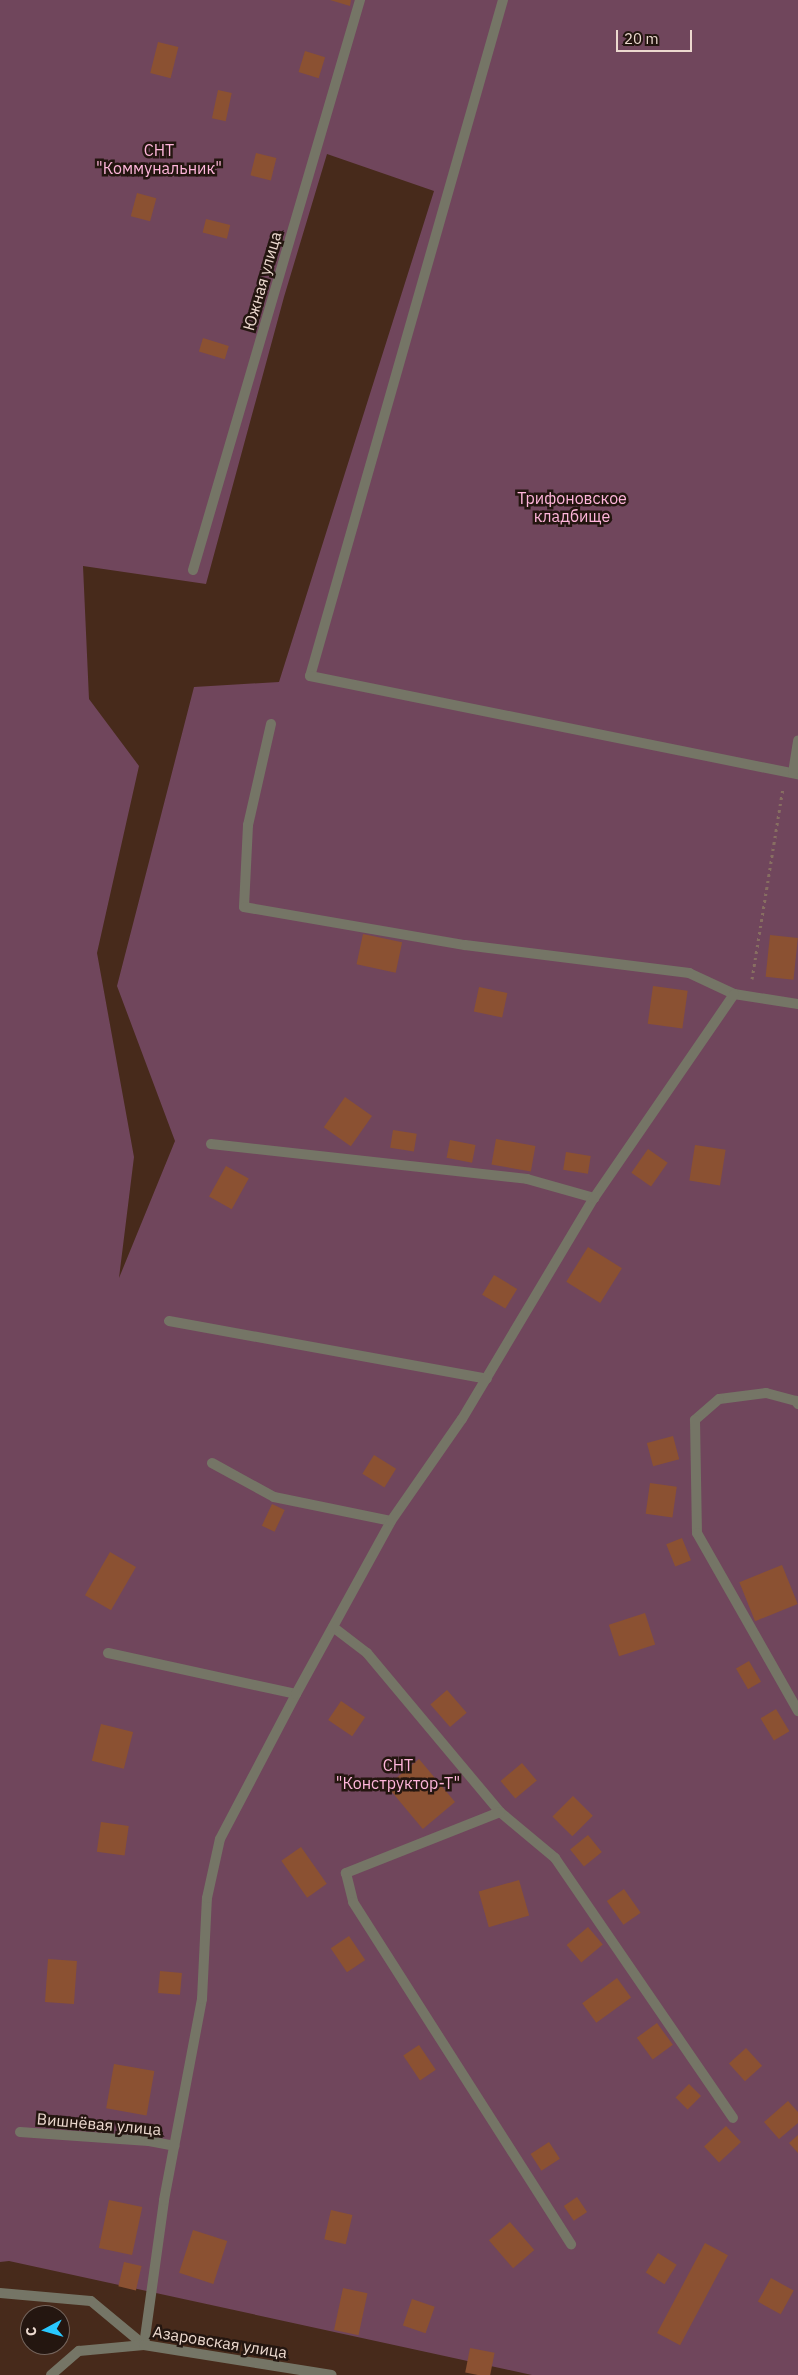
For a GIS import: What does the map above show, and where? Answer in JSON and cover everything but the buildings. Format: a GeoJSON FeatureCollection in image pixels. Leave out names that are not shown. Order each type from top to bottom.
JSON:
{"type":"FeatureCollection","features":[{"type":"Feature","properties":{"kind":"street","name":"Южная улица"},"geometry":{"type":"LineString","coordinates":[[193,570],[360,0]]}},
{"type":"Feature","properties":{"kind":"street"},"geometry":{"type":"LineString","coordinates":[[503,0],[310,676],[792,773],[798,740]]}},
{"type":"Feature","properties":{"kind":"street"},"geometry":{"type":"LineString","coordinates":[[271,724],[248,825],[244,907],[465,945],[689,973],[734,994],[798,1004]]}},
{"type":"Feature","properties":{"kind":"street"},"geometry":{"type":"LineString","coordinates":[[144,2345],[164,2200],[202,1998],[207,1898],[220,1839],[296,1694],[391,1521],[487,1378],[594,1198],[734,994]]}},
{"type":"Feature","properties":{"kind":"street"},"geometry":{"type":"LineString","coordinates":[[211,1144],[527,1179],[594,1198]]}},
{"type":"Feature","properties":{"kind":"street"},"geometry":{"type":"LineString","coordinates":[[169,1321],[487,1378]]}},
{"type":"Feature","properties":{"kind":"street"},"geometry":{"type":"LineString","coordinates":[[798,1404],[796,1401],[766,1393],[719,1400],[695,1420],[698,1533],[798,1711]]}},
{"type":"Feature","properties":{"kind":"street"},"geometry":{"type":"LineString","coordinates":[[212,1463],[274,1497],[391,1521]]}},
{"type":"Feature","properties":{"kind":"street"},"geometry":{"type":"LineString","coordinates":[[333,1627],[367,1653],[500,1812],[555,1858],[733,2118]]}},
{"type":"Feature","properties":{"kind":"street"},"geometry":{"type":"LineString","coordinates":[[108,1653],[296,1694]]}},
{"type":"Feature","properties":{"kind":"street"},"geometry":{"type":"LineString","coordinates":[[500,1812],[346,1873],[353,1902],[571,2244]]}},
{"type":"Feature","properties":{"kind":"street","name":"Вишнёвая улица"},"geometry":{"type":"LineString","coordinates":[[20,2132],[149,2141],[175,2146]]}},
{"type":"Feature","properties":{"kind":"street"},"geometry":{"type":"LineString","coordinates":[[0,2286],[11,2294]]}},
{"type":"Feature","properties":{"kind":"street"},"geometry":{"type":"LineString","coordinates":[[0,2293],[92,2301],[144,2345]]}},
{"type":"Feature","properties":{"kind":"street","name":"Азаровская улица"},"geometry":{"type":"LineString","coordinates":[[51,2375],[79,2351],[144,2345],[332,2375]]}},
{"type":"Feature","properties":{"kind":"path"},"geometry":{"type":"LineString","coordinates":[[749,996],[792,773]]}},
{"type":"Feature","properties":{"kind":"green space","name":"СНТ \"Конструктор-Т\""},"geometry":{"type":"Polygon","coordinates":[[[0,0],[798,0],[798,2375],[532,2375],[9,2261],[0,2262],[0,0]],[[327,154],[284,297],[206,584],[83,566],[89,699],[139,766],[97,953],[134,1157],[119,1278],[175,1141],[117,986],[194,687],[279,682],[434,191],[327,154]]]}},
{"type":"Feature","properties":{"kind":"park label","name":"СНТ \"Коммунальник\""},"geometry":{"type":"Point","coordinates":[159,159]}},
{"type":"Feature","properties":{"kind":"park label","name":"Трифоновское кладбище"},"geometry":{"type":"Point","coordinates":[572,507]}}]}
